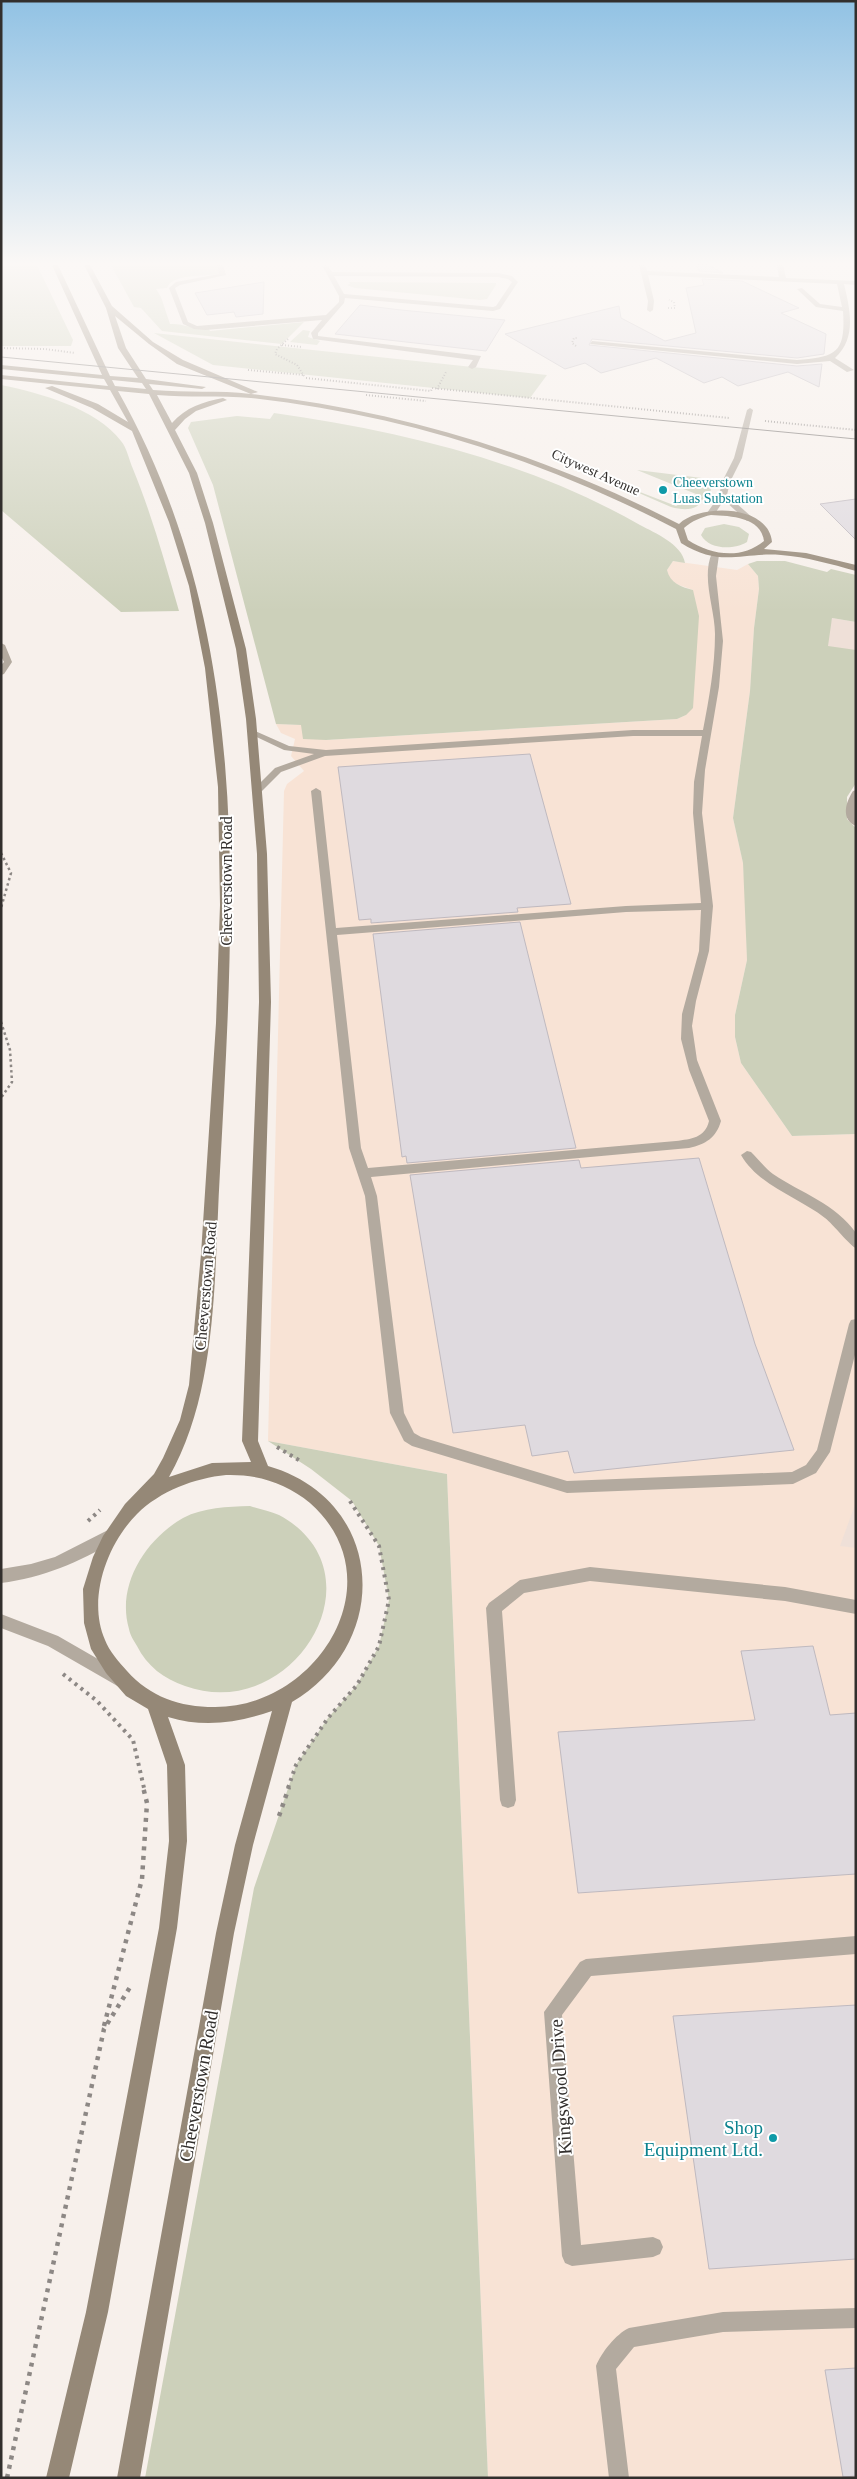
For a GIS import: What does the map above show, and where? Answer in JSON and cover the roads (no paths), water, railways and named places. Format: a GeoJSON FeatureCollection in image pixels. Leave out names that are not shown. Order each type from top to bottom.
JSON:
{"type":"FeatureCollection","features":[{"type":"Feature","properties":{"kind":"main road"},"geometry":{"type":"LineString","coordinates":[[24,381],[83,400],[136,431]]}},
{"type":"Feature","properties":{"kind":"main road","name":"Citywest Avenue"},"geometry":{"type":"LineString","coordinates":[[37,381],[198,396],[251,396],[379,417],[480,442],[559,470],[654,513],[680,528]]}},
{"type":"Feature","properties":{"kind":"main road","name":"Cheeverstown Road"},"geometry":{"type":"LineString","coordinates":[[109,381],[136,431],[172,520],[191,579],[206,645],[223,764],[227,826],[227,947],[206,1290],[196,1384],[183,1433],[161,1478],[131,1509],[110,1536],[95,1567],[90,1601],[96,1642],[119,1679],[155,1705],[196,1717],[241,1714],[284,1698],[322,1669],[347,1630],[357,1587],[351,1546],[331,1511],[300,1485],[262,1470],[227,1468],[193,1474],[160,1488],[131,1509]]}},
{"type":"Feature","properties":{"kind":"main road","name":"Citywest Avenue"},"geometry":{"type":"LineString","coordinates":[[139,381],[211,388],[234,395]]}},
{"type":"Feature","properties":{"kind":"main road"},"geometry":{"type":"LineString","coordinates":[[143,381],[172,429],[193,473],[209,523],[241,649],[253,733],[262,854],[265,1002],[250,1441],[262,1470]]}},
{"type":"Feature","properties":{"kind":"main road"},"geometry":{"type":"LineString","coordinates":[[225,381],[270,399]]}},
{"type":"Feature","properties":{"kind":"main road"},"geometry":{"type":"LineString","coordinates":[[172,429],[180,417],[190,411],[216,402],[251,396]]}},
{"type":"Feature","properties":{"kind":"main road","name":"Citywest Avenue"},"geometry":{"type":"LineString","coordinates":[[654,513],[682,516],[736,515],[750,519]]}},
{"type":"Feature","properties":{"kind":"main road"},"geometry":{"type":"LineString","coordinates":[[701,515],[684,523],[680,528],[684,541],[702,552],[729,556],[781,551],[809,555],[856,568]]}},
{"type":"Feature","properties":{"kind":"main road"},"geometry":{"type":"LineString","coordinates":[[750,519],[766,529],[772,537],[763,547],[755,552]]}},
{"type":"Feature","properties":{"kind":"main road"},"geometry":{"type":"LineString","coordinates":[[788,544],[809,555]]}},
{"type":"Feature","properties":{"kind":"main road","name":"Cheeverstown Road"},"geometry":{"type":"LineString","coordinates":[[128,2478],[225,1933],[244,1845],[284,1698]]}},
{"type":"Feature","properties":{"kind":"main road"},"geometry":{"type":"LineString","coordinates":[[56,2478],[97,2312],[168,1928],[178,1841],[176,1765],[155,1705]]}},
{"type":"Feature","properties":{"kind":"lane"},"geometry":{"type":"LineString","coordinates":[[711,514],[723,496],[726,482],[738,458],[750,410]]}},
{"type":"Feature","properties":{"kind":"lane"},"geometry":{"type":"LineString","coordinates":[[723,496],[750,519]]}},
{"type":"Feature","properties":{"kind":"lane"},"geometry":{"type":"LineString","coordinates":[[364,1173],[676,1145],[705,1139],[714,1128],[715,1121],[695,1072],[687,1040],[686,1020],[701,971],[706,940],[708,906],[698,822],[698,795],[715,692],[719,636],[712,571],[715,554]]}},
{"type":"Feature","properties":{"kind":"lane"},"geometry":{"type":"LineString","coordinates":[[1,645],[8,662],[1,672]]}},
{"type":"Feature","properties":{"kind":"lane"},"geometry":{"type":"LineString","coordinates":[[253,733],[287,748],[326,753],[633,733],[708,734]]}},
{"type":"Feature","properties":{"kind":"lane"},"geometry":{"type":"LineString","coordinates":[[258,790],[278,770],[326,753]]}},
{"type":"Feature","properties":{"kind":"lane"},"geometry":{"type":"LineString","coordinates":[[316,791],[355,1148],[371,1196],[396,1413],[409,1437],[417,1442],[567,1487],[793,1478],[811,1469],[823,1452],[856,1324]]}},
{"type":"Feature","properties":{"kind":"lane"},"geometry":{"type":"LineString","coordinates":[[856,793],[849,807],[852,820],[856,823]]}},
{"type":"Feature","properties":{"kind":"lane"},"geometry":{"type":"LineString","coordinates":[[331,932],[626,909],[708,906]]}},
{"type":"Feature","properties":{"kind":"lane"},"geometry":{"type":"LineString","coordinates":[[747,1155],[769,1177],[822,1209],[848,1230],[856,1242]]}},
{"type":"Feature","properties":{"kind":"lane"},"geometry":{"type":"LineString","coordinates":[[1,1576],[29,1574],[74,1558],[110,1536]]}},
{"type":"Feature","properties":{"kind":"lane"},"geometry":{"type":"LineString","coordinates":[[508,1800],[494,1608],[520,1587],[590,1574],[785,1594],[856,1606]]}},
{"type":"Feature","properties":{"kind":"lane"},"geometry":{"type":"LineString","coordinates":[[1,1621],[53,1642],[119,1679]]}},
{"type":"Feature","properties":{"kind":"lane","name":"Kingswood Drive"},"geometry":{"type":"LineString","coordinates":[[653,2247],[572,2256],[553,2012],[586,1968],[856,1945]]}},
{"type":"Feature","properties":{"kind":"lane"},"geometry":{"type":"LineString","coordinates":[[619,2478],[606,2366],[630,2338],[723,2322],[856,2318]]}},
{"type":"Feature","properties":{"kind":"tram line"},"geometry":{"type":"LineString","coordinates":[[248,381],[856,439]]}},
{"type":"Feature","properties":{"kind":"place","name":"Cheeverstown Luas Substation"},"geometry":{"type":"Point","coordinates":[663,490]}},
{"type":"Feature","properties":{"kind":"place","name":"Shop Equipment Ltd."},"geometry":{"type":"Point","coordinates":[773,2138]}}]}
